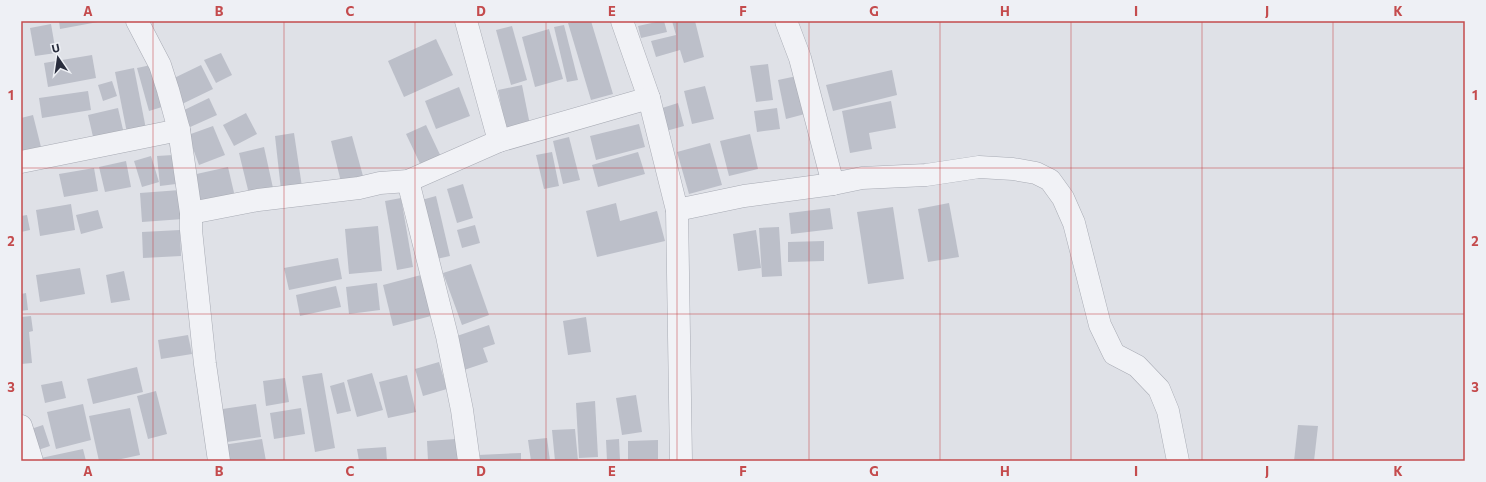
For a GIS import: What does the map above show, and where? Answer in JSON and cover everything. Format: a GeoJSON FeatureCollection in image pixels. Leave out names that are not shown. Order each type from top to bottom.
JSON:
{"type":"FeatureCollection","features":[{"type":"Feature","properties":{"kind":"street"},"geometry":{"type":"LineString","coordinates":[[137,21],[160,65],[179,130],[191,213],[191,235],[205,364],[219,461]]}},
{"type":"Feature","properties":{"kind":"street"},"geometry":{"type":"LineString","coordinates":[[466,21],[499,141]]}},
{"type":"Feature","properties":{"kind":"street"},"geometry":{"type":"LineString","coordinates":[[622,21],[649,98],[677,210],[680,461]]}},
{"type":"Feature","properties":{"kind":"street"},"geometry":{"type":"LineString","coordinates":[[786,21],[800,58],[833,184]]}},
{"type":"Feature","properties":{"kind":"street"},"geometry":{"type":"LineString","coordinates":[[191,213],[258,200],[359,188],[380,183],[408,181],[499,141],[649,98]]}},
{"type":"Feature","properties":{"kind":"street"},"geometry":{"type":"LineString","coordinates":[[21,162],[179,130]]}},
{"type":"Feature","properties":{"kind":"street"},"geometry":{"type":"LineString","coordinates":[[677,210],[744,196],[833,184],[862,178],[926,175],[979,167],[1013,169],[1036,173],[1050,180],[1063,198],[1074,223],[1100,325],[1105,336],[1114,354],[1137,366],[1159,389],[1168,411],[1178,461]]}},
{"type":"Feature","properties":{"kind":"street"},"geometry":{"type":"LineString","coordinates":[[408,181],[447,336],[462,410],[469,461]]}},
{"type":"Feature","properties":{"kind":"street"},"geometry":{"type":"LineString","coordinates":[[21,426],[32,461]]}},
{"type":"Feature","properties":{"kind":"building"},"geometry":{"type":"Polygon","coordinates":[[[59,21],[98,21],[98,22],[60,29],[59,21]]]}},
{"type":"Feature","properties":{"kind":"building"},"geometry":{"type":"Polygon","coordinates":[[[575,21],[591,21],[613,94],[591,100],[568,23],[575,21]]]}},
{"type":"Feature","properties":{"kind":"building"},"geometry":{"type":"Polygon","coordinates":[[[664,21],[667,32],[641,38],[638,26],[664,21]]]}},
{"type":"Feature","properties":{"kind":"building"},"geometry":{"type":"Polygon","coordinates":[[[672,21],[695,21],[704,57],[684,63],[680,50],[656,57],[651,41],[676,35],[672,21]]]}},
{"type":"Feature","properties":{"kind":"building"},"geometry":{"type":"Polygon","coordinates":[[[51,24],[56,53],[35,56],[30,28],[51,24]]]}},
{"type":"Feature","properties":{"kind":"building"},"geometry":{"type":"Polygon","coordinates":[[[564,25],[578,80],[567,82],[554,27],[564,25]]]}},
{"type":"Feature","properties":{"kind":"building"},"geometry":{"type":"Polygon","coordinates":[[[512,26],[527,80],[511,85],[496,30],[512,26]]]}},
{"type":"Feature","properties":{"kind":"building"},"geometry":{"type":"Polygon","coordinates":[[[549,29],[563,79],[535,87],[522,37],[549,29]]]}},
{"type":"Feature","properties":{"kind":"building"},"geometry":{"type":"Polygon","coordinates":[[[436,39],[453,75],[404,97],[388,61],[436,39]]]}},
{"type":"Feature","properties":{"kind":"building"},"geometry":{"type":"Polygon","coordinates":[[[221,53],[232,75],[216,83],[204,60],[221,53]]]}},
{"type":"Feature","properties":{"kind":"building"},"geometry":{"type":"Polygon","coordinates":[[[92,55],[96,78],[48,87],[44,63],[92,55]]]}},
{"type":"Feature","properties":{"kind":"building"},"geometry":{"type":"Polygon","coordinates":[[[768,64],[773,100],[756,102],[750,66],[768,64]]]}},
{"type":"Feature","properties":{"kind":"building"},"geometry":{"type":"Polygon","coordinates":[[[151,65],[162,107],[149,111],[137,68],[151,65]]]}},
{"type":"Feature","properties":{"kind":"building"},"geometry":{"type":"Polygon","coordinates":[[[201,65],[213,89],[180,105],[168,81],[201,65]]]}},
{"type":"Feature","properties":{"kind":"building"},"geometry":{"type":"Polygon","coordinates":[[[134,68],[146,129],[127,133],[115,72],[134,68]]]}},
{"type":"Feature","properties":{"kind":"building"},"geometry":{"type":"Polygon","coordinates":[[[892,70],[897,95],[833,111],[826,85],[892,70]]]}},
{"type":"Feature","properties":{"kind":"building"},"geometry":{"type":"Polygon","coordinates":[[[797,76],[805,114],[786,119],[778,80],[797,76]]]}},
{"type":"Feature","properties":{"kind":"building"},"geometry":{"type":"Polygon","coordinates":[[[112,81],[117,96],[103,101],[98,85],[112,81]]]}},
{"type":"Feature","properties":{"kind":"building"},"geometry":{"type":"Polygon","coordinates":[[[522,85],[530,125],[506,130],[498,90],[522,85]]]}},
{"type":"Feature","properties":{"kind":"building"},"geometry":{"type":"Polygon","coordinates":[[[705,86],[714,119],[692,124],[684,91],[705,86]]]}},
{"type":"Feature","properties":{"kind":"building"},"geometry":{"type":"Polygon","coordinates":[[[459,87],[470,116],[436,129],[425,101],[459,87]]]}},
{"type":"Feature","properties":{"kind":"building"},"geometry":{"type":"Polygon","coordinates":[[[88,91],[91,110],[42,118],[39,98],[88,91]]]}},
{"type":"Feature","properties":{"kind":"building"},"geometry":{"type":"Polygon","coordinates":[[[209,98],[217,115],[188,128],[180,112],[209,98]]]}},
{"type":"Feature","properties":{"kind":"building"},"geometry":{"type":"Polygon","coordinates":[[[891,101],[896,128],[869,133],[872,149],[850,153],[842,111],[891,101]]]}},
{"type":"Feature","properties":{"kind":"building"},"geometry":{"type":"Polygon","coordinates":[[[678,103],[684,126],[666,131],[659,109],[678,103]]]}},
{"type":"Feature","properties":{"kind":"building"},"geometry":{"type":"Polygon","coordinates":[[[118,108],[124,134],[94,141],[88,115],[118,108]]]}},
{"type":"Feature","properties":{"kind":"building"},"geometry":{"type":"Polygon","coordinates":[[[777,108],[780,129],[757,132],[754,111],[777,108]]]}},
{"type":"Feature","properties":{"kind":"building"},"geometry":{"type":"Polygon","coordinates":[[[246,113],[257,134],[234,146],[223,125],[246,113]]]}},
{"type":"Feature","properties":{"kind":"building"},"geometry":{"type":"Polygon","coordinates":[[[33,115],[41,147],[21,152],[21,118],[33,115]]]}},
{"type":"Feature","properties":{"kind":"building"},"geometry":{"type":"Polygon","coordinates":[[[639,124],[645,147],[596,160],[590,136],[639,124]]]}},
{"type":"Feature","properties":{"kind":"building"},"geometry":{"type":"Polygon","coordinates":[[[426,125],[443,161],[423,170],[406,134],[426,125]]]}},
{"type":"Feature","properties":{"kind":"building"},"geometry":{"type":"Polygon","coordinates":[[[213,126],[225,155],[199,165],[188,135],[213,126]]]}},
{"type":"Feature","properties":{"kind":"building"},"geometry":{"type":"Polygon","coordinates":[[[294,133],[302,187],[281,190],[275,136],[294,133]]]}},
{"type":"Feature","properties":{"kind":"building"},"geometry":{"type":"Polygon","coordinates":[[[750,134],[758,169],[729,176],[720,141],[750,134]]]}},
{"type":"Feature","properties":{"kind":"building"},"geometry":{"type":"Polygon","coordinates":[[[352,136],[363,176],[341,182],[331,141],[352,136]]]}},
{"type":"Feature","properties":{"kind":"building"},"geometry":{"type":"Polygon","coordinates":[[[569,137],[580,180],[563,184],[553,141],[569,137]]]}},
{"type":"Feature","properties":{"kind":"building"},"geometry":{"type":"Polygon","coordinates":[[[710,143],[722,185],[689,194],[677,152],[710,143]]]}},
{"type":"Feature","properties":{"kind":"building"},"geometry":{"type":"Polygon","coordinates":[[[264,147],[273,188],[249,194],[239,153],[264,147]]]}},
{"type":"Feature","properties":{"kind":"building"},"geometry":{"type":"Polygon","coordinates":[[[552,152],[559,186],[544,189],[536,155],[552,152]]]}},
{"type":"Feature","properties":{"kind":"building"},"geometry":{"type":"Polygon","coordinates":[[[638,152],[645,174],[598,187],[592,165],[638,152]]]}},
{"type":"Feature","properties":{"kind":"building"},"geometry":{"type":"Polygon","coordinates":[[[173,155],[176,184],[160,186],[157,156],[173,155]]]}},
{"type":"Feature","properties":{"kind":"building"},"geometry":{"type":"Polygon","coordinates":[[[151,156],[159,182],[142,187],[134,161],[151,156]]]}},
{"type":"Feature","properties":{"kind":"building"},"geometry":{"type":"Polygon","coordinates":[[[126,161],[131,187],[105,192],[99,167],[126,161]]]}},
{"type":"Feature","properties":{"kind":"building"},"geometry":{"type":"Polygon","coordinates":[[[228,167],[235,197],[198,205],[192,175],[228,167]]]}},
{"type":"Feature","properties":{"kind":"building"},"geometry":{"type":"Polygon","coordinates":[[[94,168],[98,191],[64,197],[59,174],[94,168]]]}},
{"type":"Feature","properties":{"kind":"building"},"geometry":{"type":"Polygon","coordinates":[[[463,184],[473,218],[457,223],[447,189],[463,184]]]}},
{"type":"Feature","properties":{"kind":"building"},"geometry":{"type":"Polygon","coordinates":[[[180,190],[183,219],[142,222],[140,193],[180,190]]]}},
{"type":"Feature","properties":{"kind":"building"},"geometry":{"type":"Polygon","coordinates":[[[436,196],[450,256],[432,260],[418,201],[436,196]]]}},
{"type":"Feature","properties":{"kind":"building"},"geometry":{"type":"Polygon","coordinates":[[[401,198],[413,267],[397,270],[385,201],[401,198]]]}},
{"type":"Feature","properties":{"kind":"building"},"geometry":{"type":"Polygon","coordinates":[[[616,203],[620,221],[657,211],[665,241],[597,257],[586,211],[616,203]]]}},
{"type":"Feature","properties":{"kind":"building"},"geometry":{"type":"Polygon","coordinates":[[[949,203],[959,257],[928,262],[918,209],[949,203]]]}},
{"type":"Feature","properties":{"kind":"building"},"geometry":{"type":"Polygon","coordinates":[[[71,204],[75,230],[40,236],[36,210],[71,204]]]}},
{"type":"Feature","properties":{"kind":"building"},"geometry":{"type":"Polygon","coordinates":[[[893,207],[904,279],[868,284],[857,212],[893,207]]]}},
{"type":"Feature","properties":{"kind":"building"},"geometry":{"type":"Polygon","coordinates":[[[830,208],[833,229],[791,234],[789,213],[830,208]]]}},
{"type":"Feature","properties":{"kind":"building"},"geometry":{"type":"Polygon","coordinates":[[[98,210],[103,228],[81,234],[76,215],[98,210]]]}},
{"type":"Feature","properties":{"kind":"building"},"geometry":{"type":"Polygon","coordinates":[[[27,215],[30,230],[21,232],[21,216],[27,215]]]}},
{"type":"Feature","properties":{"kind":"building"},"geometry":{"type":"Polygon","coordinates":[[[475,225],[480,243],[462,248],[457,230],[475,225]]]}},
{"type":"Feature","properties":{"kind":"building"},"geometry":{"type":"Polygon","coordinates":[[[378,226],[382,271],[349,274],[345,229],[378,226]]]}},
{"type":"Feature","properties":{"kind":"building"},"geometry":{"type":"Polygon","coordinates":[[[779,227],[782,276],[762,277],[759,228],[779,227]]]}},
{"type":"Feature","properties":{"kind":"building"},"geometry":{"type":"Polygon","coordinates":[[[180,230],[181,256],[143,258],[142,232],[180,230]]]}},
{"type":"Feature","properties":{"kind":"building"},"geometry":{"type":"Polygon","coordinates":[[[756,230],[761,268],[738,271],[733,234],[756,230]]]}},
{"type":"Feature","properties":{"kind":"building"},"geometry":{"type":"Polygon","coordinates":[[[824,241],[824,261],[788,262],[788,242],[824,241]]]}},
{"type":"Feature","properties":{"kind":"building"},"geometry":{"type":"Polygon","coordinates":[[[338,258],[342,279],[289,290],[284,268],[338,258]]]}},
{"type":"Feature","properties":{"kind":"building"},"geometry":{"type":"Polygon","coordinates":[[[471,264],[489,315],[462,325],[443,273],[471,264]]]}},
{"type":"Feature","properties":{"kind":"building"},"geometry":{"type":"Polygon","coordinates":[[[80,268],[85,294],[40,302],[36,275],[80,268]]]}},
{"type":"Feature","properties":{"kind":"building"},"geometry":{"type":"Polygon","coordinates":[[[124,271],[130,300],[111,303],[106,275],[124,271]]]}},
{"type":"Feature","properties":{"kind":"building"},"geometry":{"type":"Polygon","coordinates":[[[421,275],[431,316],[393,326],[383,285],[421,275]]]}},
{"type":"Feature","properties":{"kind":"building"},"geometry":{"type":"Polygon","coordinates":[[[377,283],[380,310],[349,314],[346,287],[377,283]]]}},
{"type":"Feature","properties":{"kind":"building"},"geometry":{"type":"Polygon","coordinates":[[[336,286],[341,307],[300,316],[296,295],[336,286]]]}},
{"type":"Feature","properties":{"kind":"building"},"geometry":{"type":"Polygon","coordinates":[[[26,293],[28,310],[21,311],[21,294],[26,293]]]}},
{"type":"Feature","properties":{"kind":"building"},"geometry":{"type":"Polygon","coordinates":[[[31,316],[33,331],[29,332],[32,363],[21,364],[21,317],[31,316]]]}},
{"type":"Feature","properties":{"kind":"building"},"geometry":{"type":"Polygon","coordinates":[[[586,317],[591,352],[568,355],[563,321],[586,317]]]}},
{"type":"Feature","properties":{"kind":"building"},"geometry":{"type":"Polygon","coordinates":[[[489,325],[495,344],[483,348],[488,362],[461,371],[454,337],[489,325]]]}},
{"type":"Feature","properties":{"kind":"building"},"geometry":{"type":"Polygon","coordinates":[[[188,335],[192,354],[161,359],[158,340],[188,335]]]}},
{"type":"Feature","properties":{"kind":"building"},"geometry":{"type":"Polygon","coordinates":[[[439,362],[447,389],[423,396],[415,369],[439,362]]]}},
{"type":"Feature","properties":{"kind":"building"},"geometry":{"type":"Polygon","coordinates":[[[137,367],[143,392],[93,404],[87,379],[137,367]]]}},
{"type":"Feature","properties":{"kind":"building"},"geometry":{"type":"Polygon","coordinates":[[[322,373],[335,448],[315,452],[302,376],[322,373]]]}},
{"type":"Feature","properties":{"kind":"building"},"geometry":{"type":"Polygon","coordinates":[[[372,373],[383,410],[357,417],[347,380],[372,373]]]}},
{"type":"Feature","properties":{"kind":"building"},"geometry":{"type":"Polygon","coordinates":[[[407,375],[416,412],[388,418],[379,382],[407,375]]]}},
{"type":"Feature","properties":{"kind":"building"},"geometry":{"type":"Polygon","coordinates":[[[285,378],[289,402],[266,406],[263,381],[285,378]]]}},
{"type":"Feature","properties":{"kind":"building"},"geometry":{"type":"Polygon","coordinates":[[[62,381],[66,398],[45,403],[41,385],[62,381]]]}},
{"type":"Feature","properties":{"kind":"building"},"geometry":{"type":"Polygon","coordinates":[[[344,382],[351,411],[337,414],[330,386],[344,382]]]}},
{"type":"Feature","properties":{"kind":"building"},"geometry":{"type":"Polygon","coordinates":[[[156,391],[167,434],[148,439],[137,396],[156,391]]]}},
{"type":"Feature","properties":{"kind":"building"},"geometry":{"type":"Polygon","coordinates":[[[636,395],[642,432],[622,435],[616,398],[636,395]]]}},
{"type":"Feature","properties":{"kind":"building"},"geometry":{"type":"Polygon","coordinates":[[[595,401],[598,457],[579,458],[576,403],[595,401]]]}},
{"type":"Feature","properties":{"kind":"building"},"geometry":{"type":"Polygon","coordinates":[[[83,404],[91,440],[56,449],[47,412],[83,404]]]}},
{"type":"Feature","properties":{"kind":"building"},"geometry":{"type":"Polygon","coordinates":[[[256,404],[261,437],[220,443],[216,410],[256,404]]]}},
{"type":"Feature","properties":{"kind":"building"},"geometry":{"type":"Polygon","coordinates":[[[130,408],[140,455],[112,461],[99,461],[89,416],[130,408]]]}},
{"type":"Feature","properties":{"kind":"building"},"geometry":{"type":"Polygon","coordinates":[[[301,408],[305,434],[274,439],[270,413],[301,408]]]}},
{"type":"Feature","properties":{"kind":"building"},"geometry":{"type":"Polygon","coordinates":[[[43,425],[50,446],[35,451],[28,430],[43,425]]]}},
{"type":"Feature","properties":{"kind":"building"},"geometry":{"type":"Polygon","coordinates":[[[1298,425],[1318,426],[1314,461],[1294,461],[1298,425]]]}},
{"type":"Feature","properties":{"kind":"building"},"geometry":{"type":"Polygon","coordinates":[[[575,429],[578,461],[555,461],[552,430],[575,429]]]}},
{"type":"Feature","properties":{"kind":"building"},"geometry":{"type":"Polygon","coordinates":[[[547,438],[550,461],[531,461],[528,440],[547,438]]]}},
{"type":"Feature","properties":{"kind":"building"},"geometry":{"type":"Polygon","coordinates":[[[262,439],[266,461],[226,461],[223,445],[262,439]]]}},
{"type":"Feature","properties":{"kind":"building"},"geometry":{"type":"Polygon","coordinates":[[[456,439],[458,461],[428,461],[427,441],[456,439]]]}},
{"type":"Feature","properties":{"kind":"building"},"geometry":{"type":"Polygon","coordinates":[[[619,439],[620,461],[607,461],[606,440],[619,439]]]}},
{"type":"Feature","properties":{"kind":"building"},"geometry":{"type":"Polygon","coordinates":[[[658,440],[658,459],[628,460],[628,441],[658,440]]]}},
{"type":"Feature","properties":{"kind":"building"},"geometry":{"type":"Polygon","coordinates":[[[386,447],[387,461],[359,461],[357,449],[386,447]]]}},
{"type":"Feature","properties":{"kind":"building"},"geometry":{"type":"Polygon","coordinates":[[[83,449],[86,461],[42,461],[41,458],[83,449]]]}},
{"type":"Feature","properties":{"kind":"building"},"geometry":{"type":"Polygon","coordinates":[[[521,453],[521,461],[478,461],[478,455],[521,453]]]}}]}
